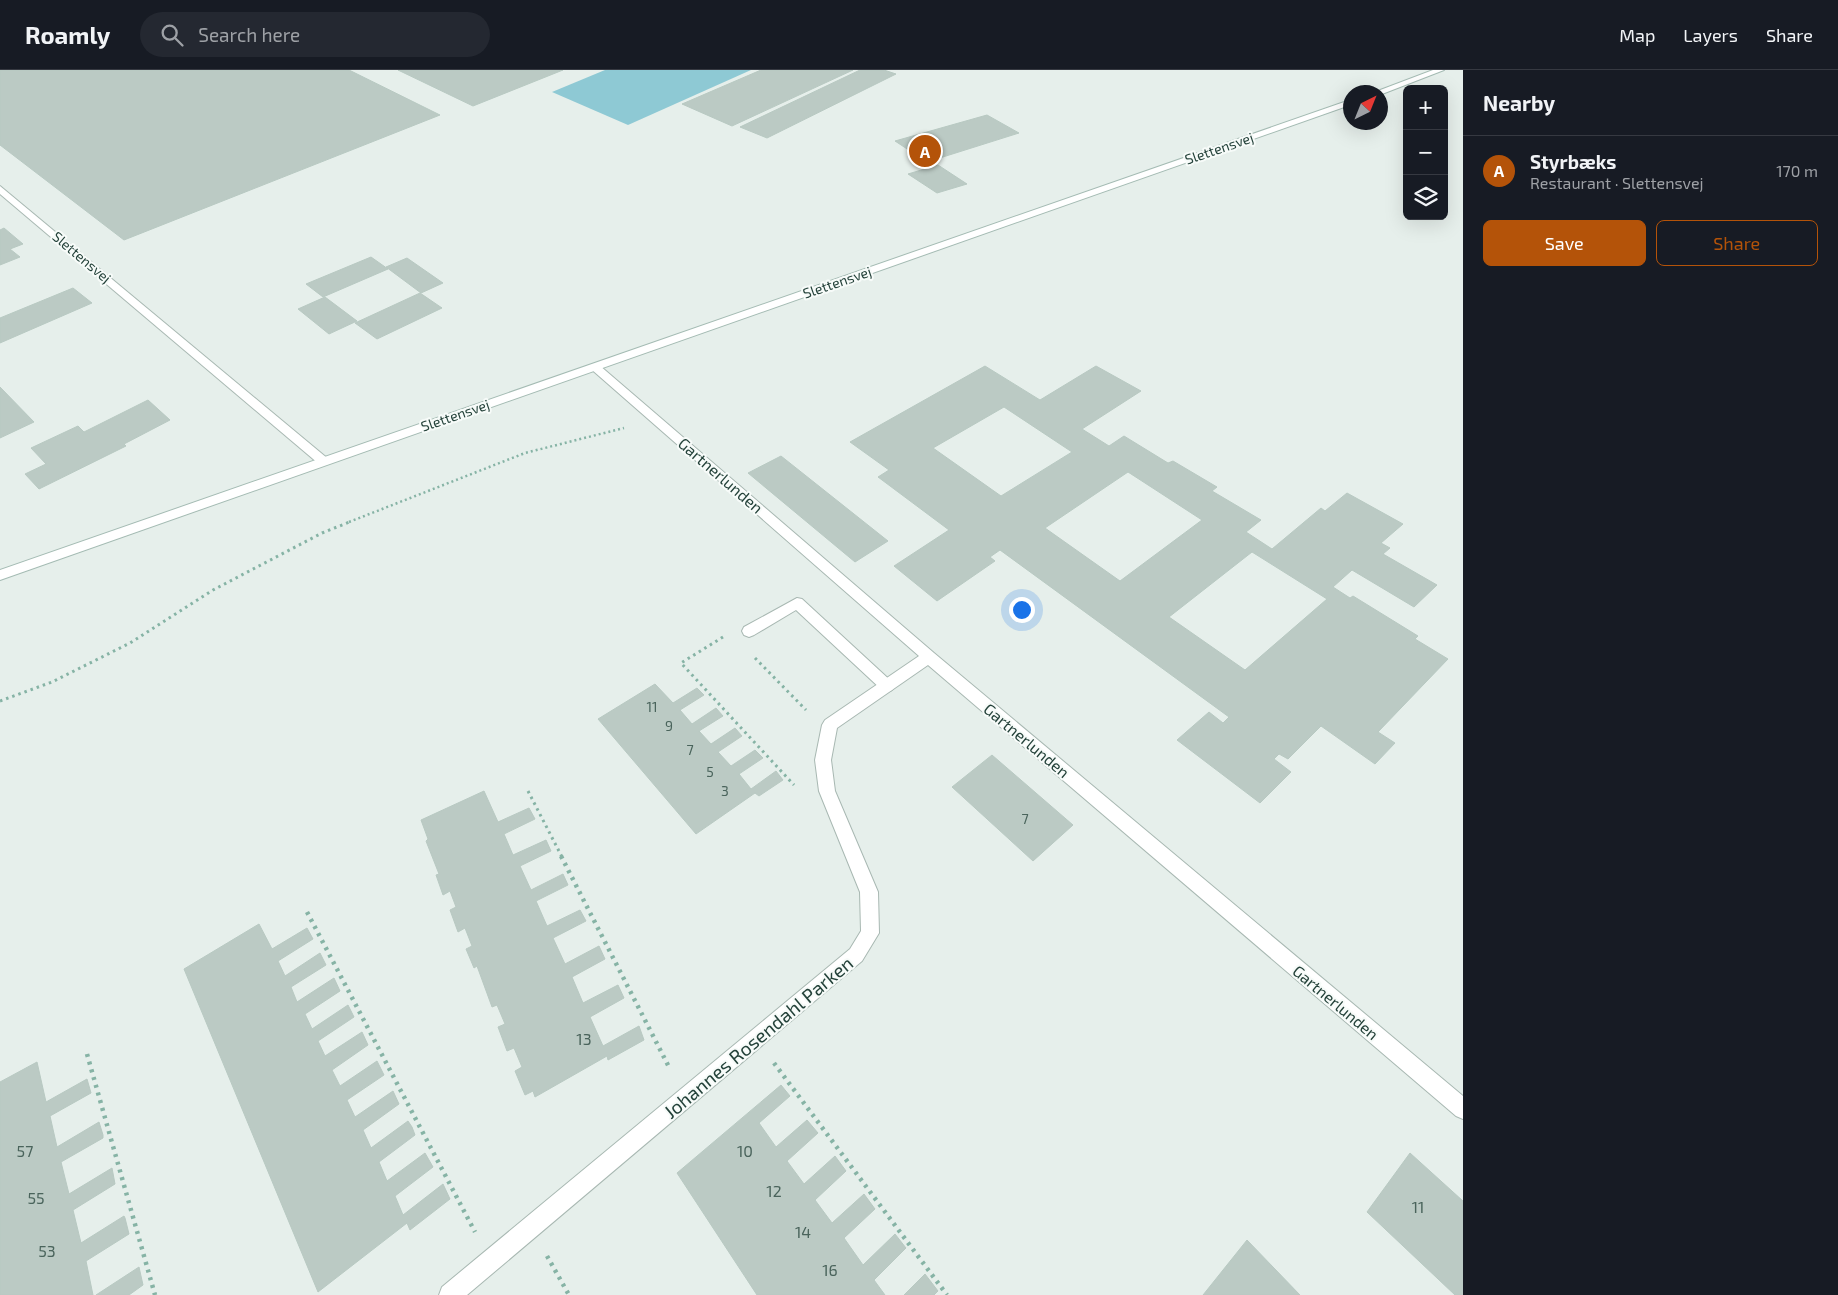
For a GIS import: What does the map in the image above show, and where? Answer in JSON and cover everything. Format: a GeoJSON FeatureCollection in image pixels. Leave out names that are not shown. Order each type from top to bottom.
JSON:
{"type":"FeatureCollection","features":[{"type":"Feature","properties":{"kind":"street"},"geometry":{"type":"LineString","coordinates":[[1388,88],[1440,70]]}},
{"type":"Feature","properties":{"kind":"street","name":"Slettensvej"},"geometry":{"type":"LineString","coordinates":[[0,575],[1343,104]]}},
{"type":"Feature","properties":{"kind":"street","name":"Slettensvej"},"geometry":{"type":"LineString","coordinates":[[0,189],[323,461]]}},
{"type":"Feature","properties":{"kind":"street","name":"Gartnerlunden"},"geometry":{"type":"LineString","coordinates":[[595,367],[929,657],[1463,1109]]}},
{"type":"Feature","properties":{"kind":"street"},"geometry":{"type":"LineString","coordinates":[[749,631],[797,602],[887,686]]}},
{"type":"Feature","properties":{"kind":"street"},"geometry":{"type":"LineString","coordinates":[[830,726],[929,657]]}},
{"type":"Feature","properties":{"kind":"street","name":"Johannes Rosendahl Parken"},"geometry":{"type":"LineString","coordinates":[[450,1295],[856,955],[870,933],[869,892],[827,791],[823,760],[830,726]]}},
{"type":"Feature","properties":{"kind":"path"},"geometry":{"type":"LineString","coordinates":[[0,701],[52,682],[130,643],[213,590],[322,533],[525,453],[656,419]]}},
{"type":"Feature","properties":{"kind":"path"},"geometry":{"type":"LineString","coordinates":[[796,786],[681,663],[732,632],[749,631],[749,652],[808,712],[830,726]]}},
{"type":"Feature","properties":{"kind":"path"},"geometry":{"type":"LineString","coordinates":[[528,791],[685,1098]]}},
{"type":"Feature","properties":{"kind":"path"},"geometry":{"type":"LineString","coordinates":[[307,912],[490,1261]]}},
{"type":"Feature","properties":{"kind":"path"},"geometry":{"type":"LineString","coordinates":[[756,1039],[947,1295]]}},
{"type":"Feature","properties":{"kind":"path"},"geometry":{"type":"LineString","coordinates":[[87,1054],[155,1295]]}},
{"type":"Feature","properties":{"kind":"path"},"geometry":{"type":"LineString","coordinates":[[530,1227],[569,1295]]}},
{"type":"Feature","properties":{"kind":"water"},"geometry":{"type":"Polygon","coordinates":[[[605,70],[751,70],[628,125],[552,92],[605,70]]]}},
{"type":"Feature","properties":{"kind":"building"},"geometry":{"type":"Polygon","coordinates":[[[0,70],[349,70],[440,115],[124,240],[0,145],[0,70]]]}},
{"type":"Feature","properties":{"kind":"building"},"geometry":{"type":"Polygon","coordinates":[[[398,70],[563,70],[473,106],[398,70]]]}},
{"type":"Feature","properties":{"kind":"building"},"geometry":{"type":"Polygon","coordinates":[[[761,70],[853,70],[732,126],[682,104],[761,70]]]}},
{"type":"Feature","properties":{"kind":"building"},"geometry":{"type":"Polygon","coordinates":[[[860,70],[884,70],[896,74],[767,138],[740,127],[860,70]]]}},
{"type":"Feature","properties":{"kind":"building"},"geometry":{"type":"Polygon","coordinates":[[[987,115],[1019,133],[927,162],[895,141],[987,115]]]}},
{"type":"Feature","properties":{"kind":"building"},"geometry":{"type":"Polygon","coordinates":[[[938,165],[967,184],[937,193],[908,174],[938,165]]]}},
{"type":"Feature","properties":{"kind":"building"},"geometry":{"type":"Polygon","coordinates":[[[4,228],[23,244],[10,249],[20,257],[0,265],[0,230],[4,228]]]}},
{"type":"Feature","properties":{"kind":"building"},"geometry":{"type":"Polygon","coordinates":[[[371,257],[388,269],[323,297],[306,284],[371,257]]]}},
{"type":"Feature","properties":{"kind":"building"},"geometry":{"type":"Polygon","coordinates":[[[407,258],[443,283],[421,293],[386,267],[407,258]]]}},
{"type":"Feature","properties":{"kind":"building"},"geometry":{"type":"Polygon","coordinates":[[[73,288],[92,303],[0,343],[0,318],[73,288]]]}},
{"type":"Feature","properties":{"kind":"building"},"geometry":{"type":"Polygon","coordinates":[[[420,293],[442,308],[377,339],[355,323],[420,293]]]}},
{"type":"Feature","properties":{"kind":"building"},"geometry":{"type":"Polygon","coordinates":[[[325,297],[357,321],[329,334],[298,309],[325,297]]]}},
{"type":"Feature","properties":{"kind":"building"},"geometry":{"type":"Polygon","coordinates":[[[985,366],[1040,400],[1096,366],[1141,391],[1082,429],[1109,446],[1124,436],[1168,463],[1173,461],[1217,487],[1212,491],[1261,520],[1246,532],[1272,549],[1321,508],[1325,511],[1347,493],[1403,524],[1381,543],[1390,548],[1383,554],[1437,585],[1414,607],[1352,570],[1333,587],[1350,598],[1353,596],[1418,636],[1415,639],[1448,659],[1378,732],[1395,743],[1375,764],[1321,726],[1288,759],[1279,754],[1274,759],[1291,772],[1260,803],[1177,740],[1209,712],[1223,723],[1229,717],[1000,550],[990,557],[995,561],[937,601],[894,566],[949,530],[878,477],[889,470],[850,442],[985,366]],[[1004,407],[933,448],[1001,496],[1072,452],[1004,407]],[[1128,472],[1045,528],[1120,581],[1202,520],[1128,472]],[[1252,552],[1169,617],[1245,670],[1327,599],[1252,552]]]}},
{"type":"Feature","properties":{"kind":"building"},"geometry":{"type":"Polygon","coordinates":[[[0,387],[34,422],[0,438],[0,387]]]}},
{"type":"Feature","properties":{"kind":"building"},"geometry":{"type":"Polygon","coordinates":[[[148,400],[170,420],[124,444],[126,446],[39,489],[25,474],[46,464],[31,448],[78,426],[84,432],[148,400]]]}},
{"type":"Feature","properties":{"kind":"building"},"geometry":{"type":"Polygon","coordinates":[[[781,456],[888,541],[855,562],[748,473],[781,456]]]}},
{"type":"Feature","properties":{"kind":"building"},"geometry":{"type":"Polygon","coordinates":[[[655,684],[673,703],[697,688],[704,695],[680,710],[692,724],[716,708],[723,716],[699,731],[711,744],[735,728],[742,736],[718,752],[731,766],[755,750],[763,758],[739,774],[751,789],[776,771],[783,780],[759,796],[755,793],[696,834],[598,719],[655,684]]]}},
{"type":"Feature","properties":{"kind":"building"},"geometry":{"type":"Polygon","coordinates":[[[992,755],[1073,825],[1033,861],[952,787],[992,755]]]}},
{"type":"Feature","properties":{"kind":"building"},"geometry":{"type":"Polygon","coordinates":[[[484,791],[498,822],[529,808],[535,819],[504,834],[513,855],[546,840],[551,851],[520,866],[531,890],[563,874],[568,885],[536,901],[547,926],[580,910],[586,921],[553,938],[565,964],[599,946],[605,959],[572,977],[583,1003],[618,985],[624,998],[590,1017],[603,1046],[639,1026],[644,1040],[608,1060],[607,1056],[535,1097],[533,1091],[525,1095],[515,1071],[522,1067],[514,1048],[507,1051],[498,1027],[505,1024],[497,1005],[492,1007],[477,966],[474,968],[466,949],[472,946],[465,928],[458,932],[450,910],[456,907],[450,891],[443,895],[436,875],[439,874],[426,841],[428,839],[421,820],[484,791]]]}},
{"type":"Feature","properties":{"kind":"building"},"geometry":{"type":"Polygon","coordinates":[[[259,924],[272,949],[307,928],[313,939],[278,961],[285,976],[320,953],[326,965],[291,987],[297,1002],[334,978],[340,991],[305,1014],[312,1029],[348,1005],[354,1017],[318,1041],[325,1056],[362,1032],[368,1045],[332,1070],[340,1086],[377,1061],[384,1075],[347,1100],[355,1117],[393,1091],[399,1104],[363,1130],[371,1148],[408,1121],[412,1127],[415,1135],[379,1162],[387,1181],[425,1153],[433,1167],[395,1196],[403,1215],[443,1184],[450,1199],[410,1230],[407,1223],[318,1292],[184,969],[259,924]]]}},
{"type":"Feature","properties":{"kind":"building"},"geometry":{"type":"Polygon","coordinates":[[[37,1062],[46,1102],[87,1079],[91,1093],[50,1116],[57,1147],[99,1122],[103,1135],[103,1138],[61,1162],[69,1194],[112,1168],[115,1184],[73,1210],[81,1243],[124,1216],[129,1234],[86,1261],[93,1295],[0,1295],[0,1082],[37,1062]]]}},
{"type":"Feature","properties":{"kind":"building"},"geometry":{"type":"Polygon","coordinates":[[[781,1085],[790,1096],[759,1123],[776,1147],[807,1120],[818,1133],[787,1161],[804,1184],[835,1156],[846,1171],[815,1200],[832,1223],[864,1194],[875,1209],[844,1238],[863,1265],[895,1234],[906,1248],[874,1280],[885,1295],[757,1295],[677,1173],[781,1085]]]}},
{"type":"Feature","properties":{"kind":"building"},"geometry":{"type":"Polygon","coordinates":[[[1410,1153],[1463,1201],[1463,1295],[1455,1295],[1367,1212],[1410,1153]]]}},
{"type":"Feature","properties":{"kind":"building"},"geometry":{"type":"Polygon","coordinates":[[[1247,1240],[1300,1295],[1203,1295],[1247,1240]]]}},
{"type":"Feature","properties":{"kind":"building"},"geometry":{"type":"Polygon","coordinates":[[[139,1267],[143,1285],[129,1295],[96,1295],[139,1267]]]}},
{"type":"Feature","properties":{"kind":"building"},"geometry":{"type":"Polygon","coordinates":[[[925,1274],[938,1291],[934,1295],[904,1295],[925,1274]]]}},
{"type":"Feature","properties":{"kind":"place","name":"Styrbæks"},"geometry":{"type":"Point","coordinates":[925,151]}}]}
